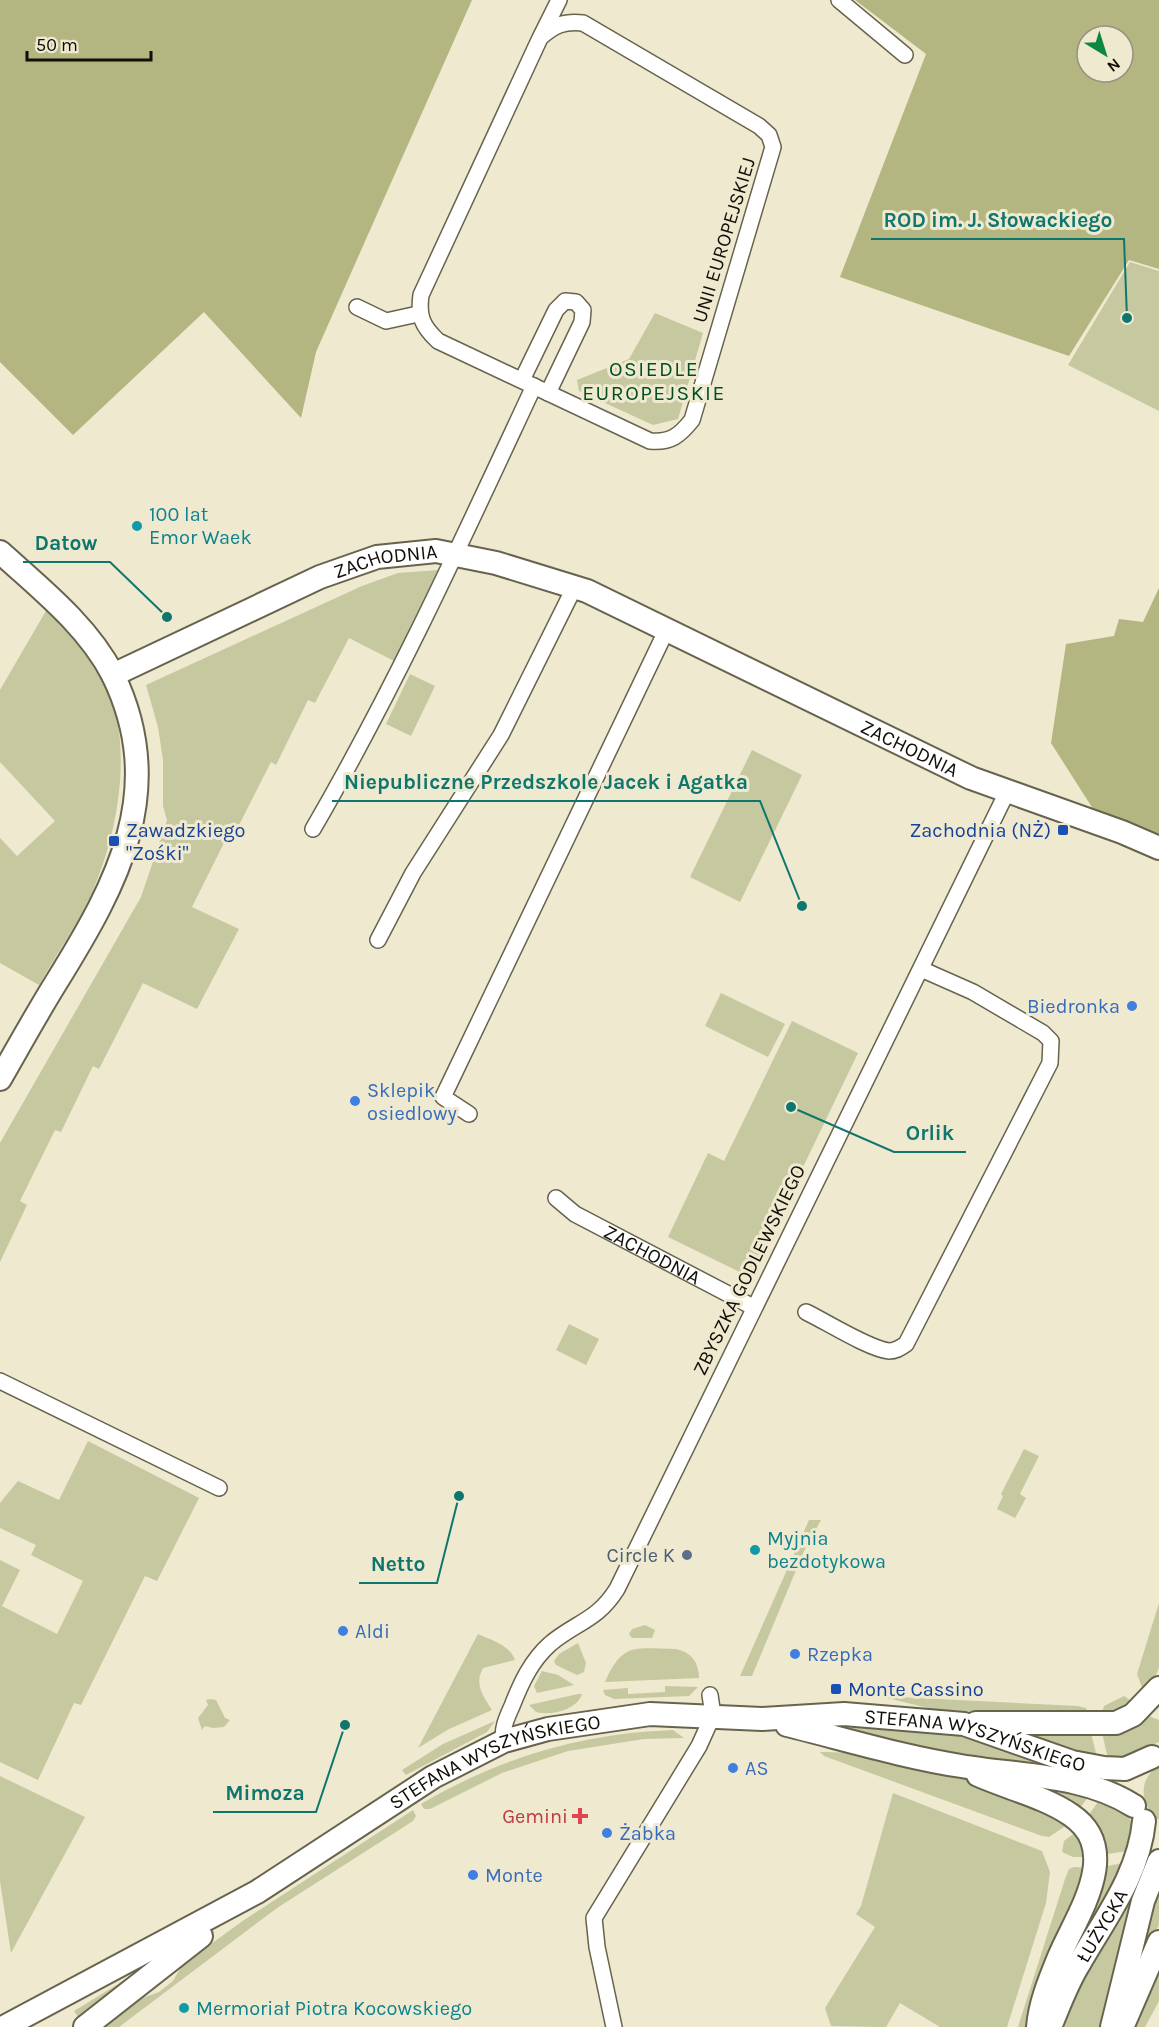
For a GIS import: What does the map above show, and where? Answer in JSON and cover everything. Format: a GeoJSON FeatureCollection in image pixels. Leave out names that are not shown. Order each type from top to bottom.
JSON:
{"type":"FeatureCollection","features":[{"type":"Feature","properties":{"kind":"street"},"geometry":{"type":"LineString","coordinates":[[357,307],[386,321],[418,314],[421,295],[559,0]]}},
{"type":"Feature","properties":{"kind":"street"},"geometry":{"type":"LineString","coordinates":[[839,0],[905,55]]}},
{"type":"Feature","properties":{"kind":"street","name":"UNII EUROPEJSKIEJ"},"geometry":{"type":"LineString","coordinates":[[418,314],[425,329],[438,341],[651,441],[665,442],[680,435],[692,420],[773,147],[769,135],[759,126],[583,23],[569,22],[553,26],[540,38]]}},
{"type":"Feature","properties":{"kind":"street"},"geometry":{"type":"LineString","coordinates":[[313,830],[368,734],[456,556],[535,386],[556,310],[565,301],[576,302],[583,310],[582,322],[535,386]]}},
{"type":"Feature","properties":{"kind":"street","name":"ZACHODNIA"},"geometry":{"type":"LineString","coordinates":[[112,675],[320,577],[377,557],[436,551],[496,563],[575,586],[971,778],[1122,832],[1159,848]]}},
{"type":"Feature","properties":{"kind":"street"},"geometry":{"type":"LineString","coordinates":[[0,552],[69,616],[93,644],[112,675],[129,720],[136,754],[134,807],[128,841],[117,873],[93,922],[0,1079]]}},
{"type":"Feature","properties":{"kind":"street"},"geometry":{"type":"LineString","coordinates":[[378,940],[413,873],[501,735],[575,586]]}},
{"type":"Feature","properties":{"kind":"street"},"geometry":{"type":"LineString","coordinates":[[469,1114],[442,1097],[667,629]]}},
{"type":"Feature","properties":{"kind":"street","name":"ZBYSZKA GODLEWSKIEGO"},"geometry":{"type":"LineString","coordinates":[[504,1741],[502,1734],[511,1707],[525,1675],[537,1657],[552,1643],[598,1614],[617,1589],[1007,792]]}},
{"type":"Feature","properties":{"kind":"street"},"geometry":{"type":"LineString","coordinates":[[806,1312],[875,1348],[889,1351],[899,1349],[906,1344],[1050,1063],[1051,1041],[1043,1033],[973,992],[921,969]]}},
{"type":"Feature","properties":{"kind":"street","name":"ZACHODNIA"},"geometry":{"type":"LineString","coordinates":[[556,1198],[574,1214],[753,1307]]}},
{"type":"Feature","properties":{"kind":"street"},"geometry":{"type":"LineString","coordinates":[[0,1381],[219,1488]]}},
{"type":"Feature","properties":{"kind":"street"},"geometry":{"type":"LineString","coordinates":[[964,1724],[1116,1723],[1133,1715],[1159,1688]]}},
{"type":"Feature","properties":{"kind":"street"},"geometry":{"type":"LineString","coordinates":[[614,2027],[597,1947],[594,1918],[699,1746],[711,1705]]}},
{"type":"Feature","properties":{"kind":"street","name":"STEFANA WYSZYŃSKIEGO"},"geometry":{"type":"LineString","coordinates":[[85,2027],[257,1892],[433,1777],[504,1741],[548,1729],[711,1705],[960,1766],[1017,1772],[1106,1790],[1146,1819]]}},
{"type":"Feature","properties":{"kind":"street","name":"STEFANA WYSZYŃSKIEGO"},"geometry":{"type":"LineString","coordinates":[[762,1719],[844,1714],[964,1724],[1072,1762],[1104,1768],[1125,1768],[1155,1756]]}},
{"type":"Feature","properties":{"kind":"street","name":"ŁUŻYCKA"},"geometry":{"type":"LineString","coordinates":[[1050,2027],[1077,1965],[1126,1884],[1143,1836],[1146,1819],[1133,1783],[1137,1773],[1155,1756]]}},
{"type":"Feature","properties":{"kind":"street"},"geometry":{"type":"LineString","coordinates":[[960,1766],[1073,1816],[1088,1834],[1094,1849],[1094,1881],[1059,1957],[1039,2014],[1038,2027]]}},
{"type":"Feature","properties":{"kind":"street","name":"ŁUŻYCKA"},"geometry":{"type":"LineString","coordinates":[[1112,2027],[1143,1901],[1159,1861]]}},
{"type":"Feature","properties":{"kind":"street","name":"STEFANA WYSZYŃSKIEGO"},"geometry":{"type":"LineString","coordinates":[[5,2027],[257,1892]]}},
{"type":"Feature","properties":{"kind":"street"},"geometry":{"type":"LineString","coordinates":[[1122,2027],[1159,1942]]}},
{"type":"Feature","properties":{"kind":"street"},"geometry":{"type":"LineString","coordinates":[[0,2014],[5,2027]]}},
{"type":"Feature","properties":{"kind":"green space"},"geometry":{"type":"Polygon","coordinates":[[[0,0],[472,0],[316,352],[301,418],[204,312],[73,435],[0,362],[0,0]]]}},
{"type":"Feature","properties":{"kind":"green space"},"geometry":{"type":"Polygon","coordinates":[[[855,0],[1159,0],[1159,269],[1129,260],[1069,356],[840,277],[926,54],[855,0]]]}},
{"type":"Feature","properties":{"kind":"green space"},"geometry":{"type":"Polygon","coordinates":[[[1130,262],[1159,271],[1159,411],[1068,365],[1130,262]]]}},
{"type":"Feature","properties":{"kind":"green space"},"geometry":{"type":"Polygon","coordinates":[[[655,313],[703,333],[678,419],[653,425],[579,391],[577,380],[629,359],[655,313]]]}},
{"type":"Feature","properties":{"kind":"green space"},"geometry":{"type":"Polygon","coordinates":[[[438,570],[394,661],[349,638],[315,703],[308,700],[276,765],[271,762],[238,827],[233,825],[192,907],[239,929],[197,1009],[143,983],[99,1069],[93,1066],[61,1132],[55,1130],[20,1201],[27,1205],[0,1262],[0,1143],[141,897],[167,820],[163,806],[163,760],[158,727],[146,685],[362,586],[398,573],[438,570]]]}},
{"type":"Feature","properties":{"kind":"green space"},"geometry":{"type":"Polygon","coordinates":[[[1159,588],[1159,837],[1095,812],[1051,743],[1066,644],[1114,636],[1119,619],[1143,622],[1159,588]]]}},
{"type":"Feature","properties":{"kind":"green space"},"geometry":{"type":"Polygon","coordinates":[[[47,609],[79,643],[101,672],[114,704],[121,756],[117,810],[104,861],[83,911],[39,985],[0,963],[0,838],[17,856],[55,821],[0,762],[0,690],[47,609]]]}},
{"type":"Feature","properties":{"kind":"green space"},"geometry":{"type":"Polygon","coordinates":[[[410,674],[435,686],[411,736],[386,724],[410,674]]]}},
{"type":"Feature","properties":{"kind":"green space"},"geometry":{"type":"Polygon","coordinates":[[[752,750],[802,775],[740,902],[690,877],[752,750]]]}},
{"type":"Feature","properties":{"kind":"green space"},"geometry":{"type":"Polygon","coordinates":[[[721,993],[785,1024],[768,1057],[705,1026],[721,993]]]}},
{"type":"Feature","properties":{"kind":"green space"},"geometry":{"type":"Polygon","coordinates":[[[792,1021],[858,1053],[750,1277],[668,1237],[708,1153],[724,1161],[792,1021]]]}},
{"type":"Feature","properties":{"kind":"green space"},"geometry":{"type":"Polygon","coordinates":[[[569,1324],[599,1339],[586,1365],[556,1350],[569,1324]]]}},
{"type":"Feature","properties":{"kind":"green space"},"geometry":{"type":"Polygon","coordinates":[[[88,1441],[199,1498],[157,1581],[145,1576],[81,1705],[74,1703],[38,1780],[0,1762],[0,1560],[20,1570],[2,1606],[57,1634],[83,1581],[31,1555],[36,1545],[0,1528],[0,1503],[18,1481],[59,1500],[88,1441]]]}},
{"type":"Feature","properties":{"kind":"green space"},"geometry":{"type":"Polygon","coordinates":[[[1024,1449],[1039,1456],[1020,1494],[1026,1498],[1015,1518],[997,1509],[1003,1496],[1001,1494],[1024,1449]]]}},
{"type":"Feature","properties":{"kind":"green space"},"geometry":{"type":"Polygon","coordinates":[[[809,1520],[821,1520],[804,1551],[752,1676],[740,1676],[809,1520]]]}},
{"type":"Feature","properties":{"kind":"green space"},"geometry":{"type":"Polygon","coordinates":[[[1159,1603],[1159,1667],[1155,1678],[1143,1690],[1137,1674],[1159,1603]]]}},
{"type":"Feature","properties":{"kind":"green space"},"geometry":{"type":"Polygon","coordinates":[[[645,1625],[655,1630],[652,1638],[632,1638],[629,1634],[632,1629],[645,1625]]]}},
{"type":"Feature","properties":{"kind":"green space"},"geometry":{"type":"Polygon","coordinates":[[[478,1634],[505,1647],[515,1660],[483,1668],[480,1674],[483,1695],[492,1710],[449,1729],[418,1748],[478,1634]]]}},
{"type":"Feature","properties":{"kind":"green space"},"geometry":{"type":"Polygon","coordinates":[[[578,1643],[586,1663],[584,1672],[577,1675],[556,1665],[554,1661],[559,1654],[578,1643]]]}},
{"type":"Feature","properties":{"kind":"green space"},"geometry":{"type":"Polygon","coordinates":[[[676,1649],[690,1655],[698,1667],[699,1678],[605,1682],[618,1660],[632,1650],[676,1649]]]}},
{"type":"Feature","properties":{"kind":"green space"},"geometry":{"type":"Polygon","coordinates":[[[542,1671],[558,1675],[574,1685],[537,1693],[534,1686],[542,1671]]]}},
{"type":"Feature","properties":{"kind":"green space"},"geometry":{"type":"Polygon","coordinates":[[[665,1686],[698,1687],[689,1696],[614,1699],[605,1695],[603,1690],[628,1688],[628,1694],[665,1692],[665,1686]]]}},
{"type":"Feature","properties":{"kind":"green space"},"geometry":{"type":"Polygon","coordinates":[[[582,1694],[575,1704],[556,1712],[536,1712],[529,1705],[582,1694]]]}},
{"type":"Feature","properties":{"kind":"green space"},"geometry":{"type":"Polygon","coordinates":[[[879,1696],[1078,1706],[1086,1708],[1090,1720],[932,1709],[879,1696]]]}},
{"type":"Feature","properties":{"kind":"green space"},"geometry":{"type":"Polygon","coordinates":[[[1124,1696],[1135,1704],[1123,1712],[1102,1712],[1104,1706],[1124,1696]]]}},
{"type":"Feature","properties":{"kind":"green space"},"geometry":{"type":"Polygon","coordinates":[[[206,1700],[216,1700],[225,1718],[230,1720],[224,1727],[205,1726],[202,1730],[198,1718],[208,1705],[206,1700]]]}},
{"type":"Feature","properties":{"kind":"green space"},"geometry":{"type":"Polygon","coordinates":[[[1144,1714],[1159,1720],[1159,1742],[1109,1764],[1102,1732],[1144,1714]]]}},
{"type":"Feature","properties":{"kind":"green space"},"geometry":{"type":"Polygon","coordinates":[[[495,1721],[487,1732],[406,1775],[402,1770],[443,1744],[495,1721]]]}},
{"type":"Feature","properties":{"kind":"green space"},"geometry":{"type":"Polygon","coordinates":[[[834,1722],[951,1733],[985,1740],[1065,1766],[1039,1771],[832,1730],[834,1722]]]}},
{"type":"Feature","properties":{"kind":"green space"},"geometry":{"type":"Polygon","coordinates":[[[1004,1727],[1091,1733],[1098,1761],[1004,1727]]]}},
{"type":"Feature","properties":{"kind":"green space"},"geometry":{"type":"Polygon","coordinates":[[[673,1730],[684,1738],[644,1739],[568,1751],[502,1773],[430,1809],[424,1809],[421,1804],[480,1773],[542,1751],[606,1736],[673,1730]]]}},
{"type":"Feature","properties":{"kind":"green space"},"geometry":{"type":"Polygon","coordinates":[[[820,1752],[880,1757],[948,1774],[1015,1797],[1070,1823],[1049,1837],[1042,1836],[824,1756],[820,1752]]]}},
{"type":"Feature","properties":{"kind":"green space"},"geometry":{"type":"Polygon","coordinates":[[[1159,1766],[1159,1820],[1145,1800],[1144,1785],[1152,1771],[1159,1766]]]}},
{"type":"Feature","properties":{"kind":"green space"},"geometry":{"type":"Polygon","coordinates":[[[0,1776],[85,1817],[11,1953],[0,1881],[0,1776]]]}},
{"type":"Feature","properties":{"kind":"green space"},"geometry":{"type":"Polygon","coordinates":[[[1005,1777],[1091,1793],[1078,1811],[1005,1777]]]}},
{"type":"Feature","properties":{"kind":"green space"},"geometry":{"type":"Polygon","coordinates":[[[893,1793],[1042,1851],[1050,1872],[1046,1903],[1007,2027],[940,2027],[900,2003],[886,2027],[831,2026],[825,2008],[875,1927],[856,1914],[861,1906],[893,1793]]]}},
{"type":"Feature","properties":{"kind":"green space"},"geometry":{"type":"Polygon","coordinates":[[[1102,1796],[1129,1817],[1133,1830],[1133,1850],[1102,1855],[1086,1819],[1102,1796]]]}},
{"type":"Feature","properties":{"kind":"green space"},"geometry":{"type":"Polygon","coordinates":[[[413,1810],[416,1816],[413,1821],[277,1908],[119,2027],[98,2027],[134,2001],[159,1992],[173,1981],[182,1965],[244,1920],[413,1810]]]}},
{"type":"Feature","properties":{"kind":"green space"},"geometry":{"type":"Polygon","coordinates":[[[1077,1831],[1087,1857],[1073,1857],[1062,1852],[1064,1841],[1077,1831]]]}},
{"type":"Feature","properties":{"kind":"green space"},"geometry":{"type":"Polygon","coordinates":[[[1128,1862],[1097,1923],[1064,1961],[1102,1867],[1128,1862]]]}},
{"type":"Feature","properties":{"kind":"green space"},"geometry":{"type":"Polygon","coordinates":[[[1088,1868],[1039,1989],[1027,2027],[1018,2027],[1065,1879],[1069,1869],[1088,1868]]]}},
{"type":"Feature","properties":{"kind":"green space"},"geometry":{"type":"Polygon","coordinates":[[[1147,1870],[1105,2027],[1056,2027],[1079,1972],[1147,1870]]]}},
{"type":"Feature","properties":{"kind":"green space"},"geometry":{"type":"Polygon","coordinates":[[[1159,1875],[1159,1925],[1136,1967],[1159,1875]]]}},
{"type":"Feature","properties":{"kind":"green space"},"geometry":{"type":"Polygon","coordinates":[[[1159,1959],[1159,2001],[1145,2027],[1130,2027],[1159,1959]]]}},
{"type":"Feature","properties":{"kind":"green space"},"geometry":{"type":"Polygon","coordinates":[[[123,1981],[126,1983],[79,2018],[74,2011],[123,1981]]]}},
{"type":"Feature","properties":{"kind":"place","name":"ROD im. J. Słowackiego"},"geometry":{"type":"Point","coordinates":[1127,318]}},
{"type":"Feature","properties":{"kind":"place","name":"100 lat Emor Waek"},"geometry":{"type":"Point","coordinates":[137,526]}},
{"type":"Feature","properties":{"kind":"place","name":"Datow"},"geometry":{"type":"Point","coordinates":[167,617]}},
{"type":"Feature","properties":{"kind":"place","name":"Zachodnia (NŻ)"},"geometry":{"type":"Point","coordinates":[1063,830]}},
{"type":"Feature","properties":{"kind":"place","name":"Zawadzkiego \"Zośki\""},"geometry":{"type":"Point","coordinates":[114,841]}},
{"type":"Feature","properties":{"kind":"place","name":"Niepubliczne Przedszkole Jacek i Agatka"},"geometry":{"type":"Point","coordinates":[802,906]}},
{"type":"Feature","properties":{"kind":"place","name":"Biedronka"},"geometry":{"type":"Point","coordinates":[1132,1006]}},
{"type":"Feature","properties":{"kind":"place","name":"Sklepik osiedlowy"},"geometry":{"type":"Point","coordinates":[355,1101]}},
{"type":"Feature","properties":{"kind":"place","name":"Orlik"},"geometry":{"type":"Point","coordinates":[791,1107]}},
{"type":"Feature","properties":{"kind":"place","name":"Netto"},"geometry":{"type":"Point","coordinates":[459,1496]}},
{"type":"Feature","properties":{"kind":"place","name":"Myjnia bezdotykowa"},"geometry":{"type":"Point","coordinates":[755,1550]}},
{"type":"Feature","properties":{"kind":"place","name":"Circle K"},"geometry":{"type":"Point","coordinates":[687,1555]}},
{"type":"Feature","properties":{"kind":"place","name":"Aldi"},"geometry":{"type":"Point","coordinates":[343,1631]}},
{"type":"Feature","properties":{"kind":"place","name":"Rzepka"},"geometry":{"type":"Point","coordinates":[795,1654]}},
{"type":"Feature","properties":{"kind":"place","name":"Monte Cassino"},"geometry":{"type":"Point","coordinates":[836,1689]}},
{"type":"Feature","properties":{"kind":"place","name":"Mimoza"},"geometry":{"type":"Point","coordinates":[345,1725]}},
{"type":"Feature","properties":{"kind":"place","name":"AS"},"geometry":{"type":"Point","coordinates":[733,1768]}},
{"type":"Feature","properties":{"kind":"place","name":"Gemini"},"geometry":{"type":"Point","coordinates":[580,1816]}},
{"type":"Feature","properties":{"kind":"place","name":"Żabka"},"geometry":{"type":"Point","coordinates":[607,1833]}},
{"type":"Feature","properties":{"kind":"place","name":"Monte"},"geometry":{"type":"Point","coordinates":[473,1875]}},
{"type":"Feature","properties":{"kind":"place","name":"Mermoriał Piotra Kocowskiego"},"geometry":{"type":"Point","coordinates":[184,2008]}},
{"type":"Feature","properties":{"kind":"district","name":"OSIEDLE EUROPEJSKIE"},"geometry":{"type":"Point","coordinates":[654,381]}}]}
